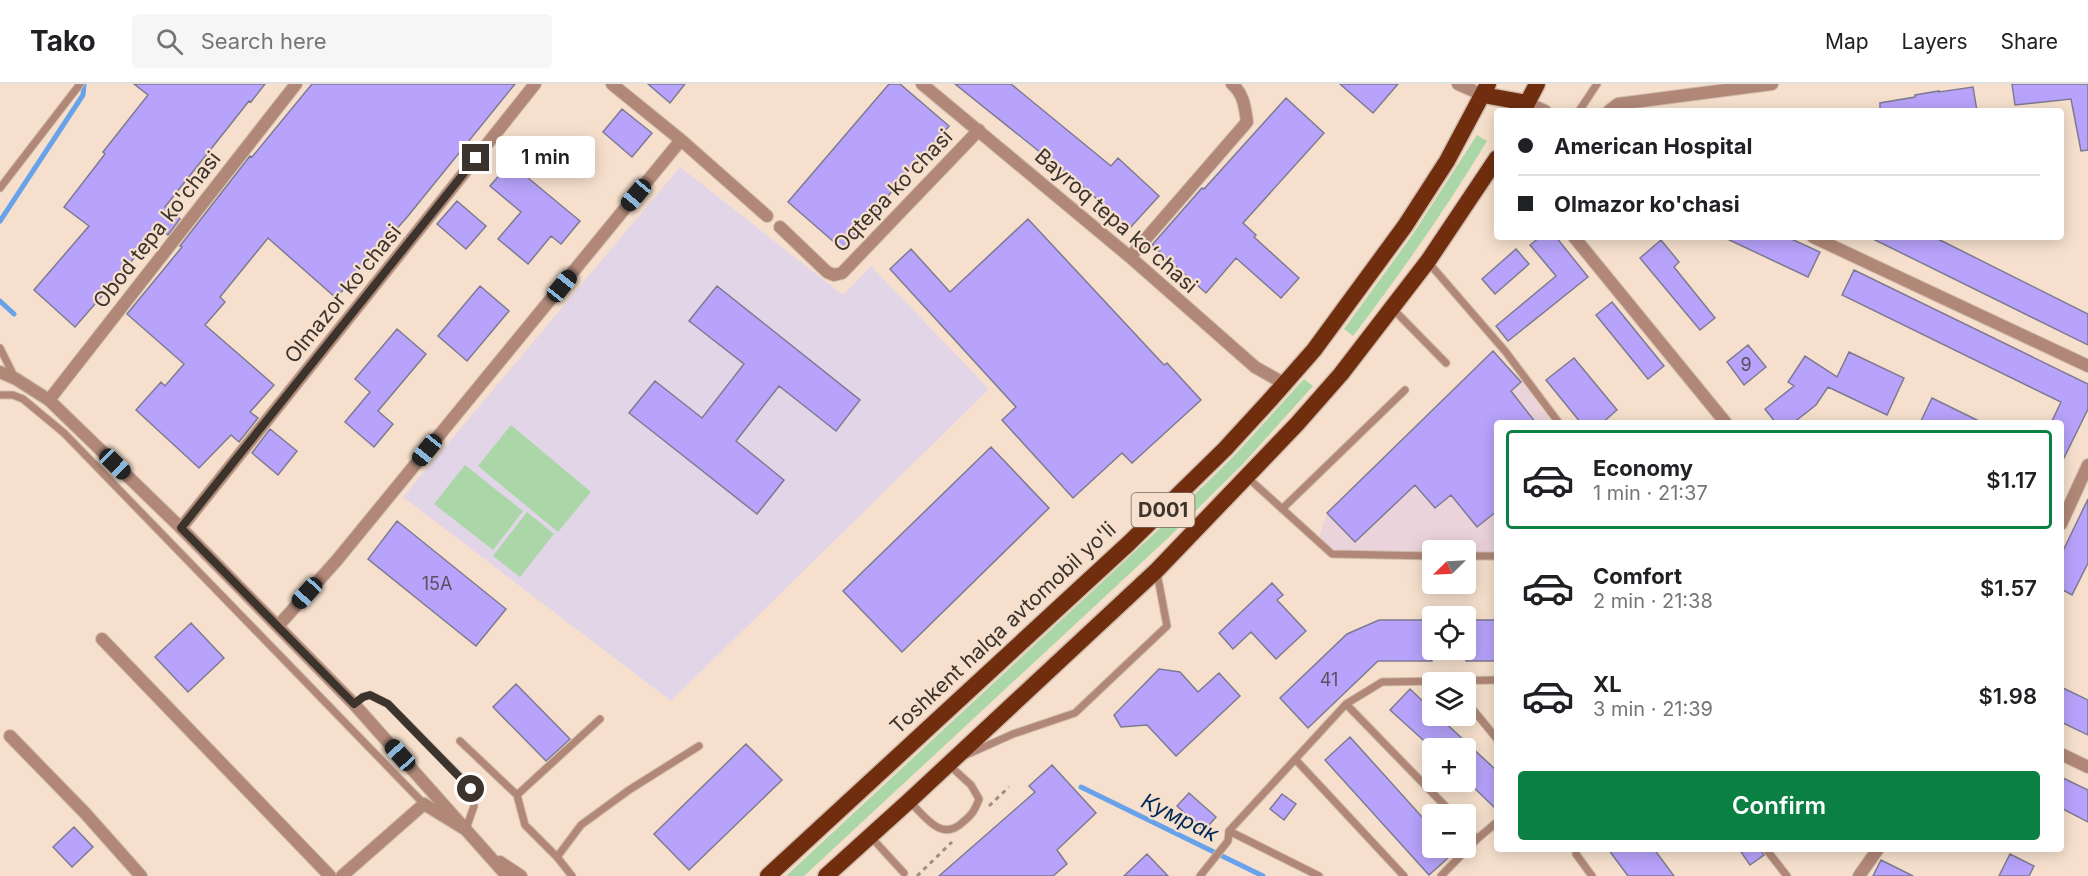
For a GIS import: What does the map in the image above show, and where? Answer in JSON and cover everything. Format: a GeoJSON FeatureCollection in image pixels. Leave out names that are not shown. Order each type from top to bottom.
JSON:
{"type":"FeatureCollection","features":[{"type":"Feature","properties":{"kind":"highway"},"geometry":{"type":"LineString","coordinates":[[1485,89],[1525,107],[1537,84]]}},
{"type":"Feature","properties":{"kind":"highway","name":"Toshkent halqa avtomobil yo'li"},"geometry":{"type":"LineString","coordinates":[[768,876],[1129,543],[1225,449],[1285,384],[1314,350],[1405,226],[1447,161],[1485,89]]}},
{"type":"Feature","properties":{"kind":"highway","name":"D001"},"geometry":{"type":"LineString","coordinates":[[826,876],[1157,570],[1297,424],[1341,374],[1392,309],[1428,261],[1494,162]]}},
{"type":"Feature","properties":{"kind":"street","name":"Obod tepa ko'chasi"},"geometry":{"type":"LineString","coordinates":[[49,400],[296,84]]}},
{"type":"Feature","properties":{"kind":"street","name":"Olmazor ko'chasi"},"geometry":{"type":"LineString","coordinates":[[181,528],[535,84]]}},
{"type":"Feature","properties":{"kind":"street"},"geometry":{"type":"LineString","coordinates":[[612,84],[681,140],[767,216]]}},
{"type":"Feature","properties":{"kind":"street","name":"Bayroq tepa koʻchasi"},"geometry":{"type":"LineString","coordinates":[[922,84],[1130,257],[1255,368],[1285,384]]}},
{"type":"Feature","properties":{"kind":"street"},"geometry":{"type":"LineString","coordinates":[[1130,257],[1247,122],[1245,103],[1232,84]]}},
{"type":"Feature","properties":{"kind":"street"},"geometry":{"type":"LineString","coordinates":[[1458,84],[1485,89]]}},
{"type":"Feature","properties":{"kind":"street"},"geometry":{"type":"LineString","coordinates":[[1613,107],[1772,84]]}},
{"type":"Feature","properties":{"kind":"street","name":"Oqtepa ko'chasi"},"geometry":{"type":"LineString","coordinates":[[780,227],[827,272],[834,275],[842,273],[979,130]]}},
{"type":"Feature","properties":{"kind":"street"},"geometry":{"type":"LineString","coordinates":[[278,626],[337,560],[681,140]]}},
{"type":"Feature","properties":{"kind":"street"},"geometry":{"type":"LineString","coordinates":[[1576,240],[1724,420]]}},
{"type":"Feature","properties":{"kind":"street"},"geometry":{"type":"LineString","coordinates":[[1819,240],[2088,366]]}},
{"type":"Feature","properties":{"kind":"street"},"geometry":{"type":"LineString","coordinates":[[0,372],[16,379],[49,400],[181,528],[354,704],[507,876]]}},
{"type":"Feature","properties":{"kind":"street"},"geometry":{"type":"LineString","coordinates":[[2064,517],[2088,465]]}},
{"type":"Feature","properties":{"kind":"street"},"geometry":{"type":"LineString","coordinates":[[102,639],[330,876]]}},
{"type":"Feature","properties":{"kind":"street"},"geometry":{"type":"LineString","coordinates":[[10,736],[85,813],[141,876]]}},
{"type":"Feature","properties":{"kind":"street"},"geometry":{"type":"LineString","coordinates":[[2064,755],[2088,767]]}},
{"type":"Feature","properties":{"kind":"street"},"geometry":{"type":"LineString","coordinates":[[342,876],[424,804],[466,829]]}},
{"type":"Feature","properties":{"kind":"street"},"geometry":{"type":"LineString","coordinates":[[1859,876],[1876,852]]}},
{"type":"Feature","properties":{"kind":"street"},"geometry":{"type":"LineString","coordinates":[[491,856],[521,876]]}},
{"type":"Feature","properties":{"kind":"lane"},"geometry":{"type":"LineString","coordinates":[[0,188],[80,84]]}},
{"type":"Feature","properties":{"kind":"lane"},"geometry":{"type":"LineString","coordinates":[[1581,108],[1597,84]]}},
{"type":"Feature","properties":{"kind":"lane"},"geometry":{"type":"LineString","coordinates":[[1680,97],[1686,84]]}},
{"type":"Feature","properties":{"kind":"lane"},"geometry":{"type":"LineString","coordinates":[[1428,261],[1504,351],[1557,420]]}},
{"type":"Feature","properties":{"kind":"lane"},"geometry":{"type":"LineString","coordinates":[[1392,309],[1446,363]]}},
{"type":"Feature","properties":{"kind":"lane"},"geometry":{"type":"LineString","coordinates":[[0,348],[16,379]]}},
{"type":"Feature","properties":{"kind":"lane"},"geometry":{"type":"LineString","coordinates":[[1282,509],[1405,390]]}},
{"type":"Feature","properties":{"kind":"lane"},"geometry":{"type":"LineString","coordinates":[[0,396],[13,395],[23,399],[64,433],[424,804]]}},
{"type":"Feature","properties":{"kind":"lane"},"geometry":{"type":"LineString","coordinates":[[1247,477],[1332,554],[1422,556]]}},
{"type":"Feature","properties":{"kind":"lane"},"geometry":{"type":"LineString","coordinates":[[1476,556],[1494,556]]}},
{"type":"Feature","properties":{"kind":"lane"},"geometry":{"type":"LineString","coordinates":[[909,801],[936,827],[947,831],[956,830],[974,812],[979,799],[971,785],[948,764],[1013,734],[1075,713],[1167,626],[1157,570]]}},
{"type":"Feature","properties":{"kind":"lane"},"geometry":{"type":"LineString","coordinates":[[1476,681],[1494,680]]}},
{"type":"Feature","properties":{"kind":"lane"},"geometry":{"type":"LineString","coordinates":[[1200,876],[1228,841],[1229,831],[1346,704],[1382,682],[1422,682]]}},
{"type":"Feature","properties":{"kind":"lane"},"geometry":{"type":"LineString","coordinates":[[354,704],[370,695],[388,704],[471,789],[474,806],[466,829]]}},
{"type":"Feature","properties":{"kind":"lane"},"geometry":{"type":"LineString","coordinates":[[1346,704],[1443,804]]}},
{"type":"Feature","properties":{"kind":"lane"},"geometry":{"type":"LineString","coordinates":[[1476,713],[1494,735]]}},
{"type":"Feature","properties":{"kind":"lane"},"geometry":{"type":"LineString","coordinates":[[517,795],[600,719]]}},
{"type":"Feature","properties":{"kind":"lane"},"geometry":{"type":"LineString","coordinates":[[460,741],[517,795],[525,825],[572,876]]}},
{"type":"Feature","properties":{"kind":"lane"},"geometry":{"type":"LineString","coordinates":[[556,857],[581,825],[629,790],[699,746]]}},
{"type":"Feature","properties":{"kind":"lane"},"geometry":{"type":"LineString","coordinates":[[1295,759],[1404,876]]}},
{"type":"Feature","properties":{"kind":"lane"},"geometry":{"type":"LineString","coordinates":[[1442,876],[1494,825]]}},
{"type":"Feature","properties":{"kind":"lane"},"geometry":{"type":"LineString","coordinates":[[1229,831],[1319,876]]}},
{"type":"Feature","properties":{"kind":"lane"},"geometry":{"type":"LineString","coordinates":[[870,836],[904,873]]}},
{"type":"Feature","properties":{"kind":"lane"},"geometry":{"type":"LineString","coordinates":[[1768,852],[1787,876]]}},
{"type":"Feature","properties":{"kind":"lane"},"geometry":{"type":"LineString","coordinates":[[1576,854],[1592,876]]}},
{"type":"Feature","properties":{"kind":"shaded area"},"geometry":{"type":"Polygon","coordinates":[[[680,167],[843,295],[871,266],[989,389],[671,701],[403,497],[680,167]]]}},
{"type":"Feature","properties":{"kind":"shaded area"},"geometry":{"type":"Polygon","coordinates":[[[1493,351],[1522,381],[1550,420],[1494,420],[1494,561],[1476,560],[1476,540],[1422,540],[1422,555],[1316,548],[1327,513],[1493,351]]]}},
{"type":"Feature","properties":{"kind":"green space"},"geometry":{"type":"Polygon","coordinates":[[[1477,135],[1487,141],[1423,240],[1353,336],[1344,329],[1413,234],[1477,135]]]}},
{"type":"Feature","properties":{"kind":"green space"},"geometry":{"type":"Polygon","coordinates":[[[1304,379],[1313,386],[1242,465],[1168,538],[804,876],[786,876],[1158,530],[1233,457],[1304,379]]]}},
{"type":"Feature","properties":{"kind":"green space"},"geometry":{"type":"Polygon","coordinates":[[[511,425],[591,492],[558,532],[478,466],[511,425]]]}},
{"type":"Feature","properties":{"kind":"green space"},"geometry":{"type":"Polygon","coordinates":[[[465,465],[523,511],[493,550],[434,504],[465,465]]]}},
{"type":"Feature","properties":{"kind":"green space"},"geometry":{"type":"Polygon","coordinates":[[[527,512],[554,534],[520,577],[493,556],[527,512]]]}},
{"type":"Feature","properties":{"kind":"building"},"geometry":{"type":"Polygon","coordinates":[[[134,84],[265,84],[165,207],[180,219],[168,235],[157,227],[128,266],[75,327],[34,290],[89,226],[64,207],[105,154],[103,152],[148,95],[134,84]]]}},
{"type":"Feature","properties":{"kind":"building"},"geometry":{"type":"Polygon","coordinates":[[[312,84],[515,84],[408,216],[336,298],[268,238],[220,297],[225,302],[205,325],[274,385],[250,412],[258,418],[239,442],[231,435],[199,468],[136,410],[161,382],[165,386],[184,364],[127,314],[182,247],[180,246],[250,156],[252,157],[312,84]]]}},
{"type":"Feature","properties":{"kind":"building"},"geometry":{"type":"Polygon","coordinates":[[[648,84],[685,84],[670,103],[648,84]]]}},
{"type":"Feature","properties":{"kind":"building"},"geometry":{"type":"Polygon","coordinates":[[[889,84],[900,84],[949,126],[842,249],[788,202],[889,84]]]}},
{"type":"Feature","properties":{"kind":"building"},"geometry":{"type":"Polygon","coordinates":[[[955,84],[1011,84],[1111,166],[1118,158],[1159,196],[1129,229],[1086,189],[955,84]]]}},
{"type":"Feature","properties":{"kind":"building"},"geometry":{"type":"Polygon","coordinates":[[[1340,84],[1398,84],[1373,113],[1340,84]]]}},
{"type":"Feature","properties":{"kind":"building"},"geometry":{"type":"Polygon","coordinates":[[[2012,84],[2088,84],[2088,150],[2081,151],[2071,99],[2015,105],[2012,84]]]}},
{"type":"Feature","properties":{"kind":"building"},"geometry":{"type":"Polygon","coordinates":[[[1973,87],[1976,108],[1880,108],[1880,103],[1973,87]]]}},
{"type":"Feature","properties":{"kind":"building"},"geometry":{"type":"Polygon","coordinates":[[[1286,98],[1324,133],[1243,223],[1256,235],[1254,237],[1299,278],[1281,298],[1236,258],[1206,293],[1152,245],[1286,98]]]}},
{"type":"Feature","properties":{"kind":"building"},"geometry":{"type":"Polygon","coordinates":[[[622,109],[652,133],[632,157],[603,132],[622,109]]]}},
{"type":"Feature","properties":{"kind":"building"},"geometry":{"type":"Polygon","coordinates":[[[510,163],[580,221],[561,244],[551,236],[528,264],[498,239],[521,212],[490,186],[510,163]]]}},
{"type":"Feature","properties":{"kind":"building"},"geometry":{"type":"Polygon","coordinates":[[[457,201],[486,226],[466,249],[437,224],[457,201]]]}},
{"type":"Feature","properties":{"kind":"building"},"geometry":{"type":"Polygon","coordinates":[[[1028,219],[1164,365],[1167,363],[1201,400],[1132,463],[1122,453],[1073,498],[1002,420],[1016,407],[890,269],[911,249],[950,292],[1028,219]]]}},
{"type":"Feature","properties":{"kind":"building"},"geometry":{"type":"Polygon","coordinates":[[[1536,240],[1558,240],[1588,277],[1508,341],[1496,326],[1556,276],[1530,245],[1536,240]]]}},
{"type":"Feature","properties":{"kind":"building"},"geometry":{"type":"Polygon","coordinates":[[[1661,240],[1679,262],[1674,267],[1715,318],[1700,330],[1640,258],[1661,240]]]}},
{"type":"Feature","properties":{"kind":"building"},"geometry":{"type":"Polygon","coordinates":[[[1729,240],[1794,240],[1820,252],[1808,277],[1729,240]]]}},
{"type":"Feature","properties":{"kind":"building"},"geometry":{"type":"Polygon","coordinates":[[[1875,240],[1940,240],[1944,242],[2088,314],[2088,345],[1875,240]]]}},
{"type":"Feature","properties":{"kind":"building"},"geometry":{"type":"Polygon","coordinates":[[[1516,249],[1529,264],[1495,294],[1482,279],[1516,249]]]}},
{"type":"Feature","properties":{"kind":"building"},"geometry":{"type":"Polygon","coordinates":[[[1854,270],[2088,384],[2088,409],[2064,458],[2064,420],[2052,420],[2061,402],[1842,295],[1854,270]]]}},
{"type":"Feature","properties":{"kind":"building"},"geometry":{"type":"Polygon","coordinates":[[[480,286],[509,311],[467,361],[438,336],[480,286]]]}},
{"type":"Feature","properties":{"kind":"building"},"geometry":{"type":"Polygon","coordinates":[[[717,286],[860,400],[836,431],[779,386],[736,441],[784,480],[757,514],[629,413],[655,381],[702,418],[744,364],[689,321],[717,286]]]}},
{"type":"Feature","properties":{"kind":"building"},"geometry":{"type":"Polygon","coordinates":[[[1612,302],[1664,366],[1648,379],[1596,315],[1612,302]]]}},
{"type":"Feature","properties":{"kind":"building"},"geometry":{"type":"Polygon","coordinates":[[[397,329],[426,354],[378,411],[393,424],[374,447],[345,422],[370,392],[355,379],[397,329]]]}},
{"type":"Feature","properties":{"kind":"building"},"geometry":{"type":"Polygon","coordinates":[[[1748,345],[1766,367],[1744,385],[1727,362],[1748,345]]]}},
{"type":"Feature","properties":{"kind":"building"},"geometry":{"type":"Polygon","coordinates":[[[1493,351],[1521,382],[1511,391],[1534,420],[1494,420],[1494,513],[1477,527],[1451,495],[1435,508],[1415,485],[1355,542],[1327,513],[1493,351]]]}},
{"type":"Feature","properties":{"kind":"building"},"geometry":{"type":"Polygon","coordinates":[[[1849,352],[1904,378],[1887,415],[1828,387],[1816,405],[1797,420],[1774,420],[1765,409],[1794,386],[1788,382],[1805,356],[1837,377],[1849,352]]]}},
{"type":"Feature","properties":{"kind":"building"},"geometry":{"type":"Polygon","coordinates":[[[1574,358],[1617,410],[1605,420],[1579,420],[1546,380],[1574,358]]]}},
{"type":"Feature","properties":{"kind":"building"},"geometry":{"type":"Polygon","coordinates":[[[1932,398],[1977,420],[1921,420],[1932,398]]]}},
{"type":"Feature","properties":{"kind":"building"},"geometry":{"type":"Polygon","coordinates":[[[270,429],[297,451],[278,475],[252,453],[270,429]]]}},
{"type":"Feature","properties":{"kind":"building"},"geometry":{"type":"Polygon","coordinates":[[[991,447],[1049,508],[902,652],[843,591],[991,447]]]}},
{"type":"Feature","properties":{"kind":"building"},"geometry":{"type":"Polygon","coordinates":[[[2088,499],[2088,563],[2072,595],[2064,591],[2064,549],[2088,499]]]}},
{"type":"Feature","properties":{"kind":"building"},"geometry":{"type":"Polygon","coordinates":[[[397,521],[506,609],[476,646],[368,559],[397,521]]]}},
{"type":"Feature","properties":{"kind":"building"},"geometry":{"type":"Polygon","coordinates":[[[1272,583],[1283,595],[1277,600],[1306,631],[1276,659],[1251,632],[1233,649],[1219,633],[1272,583]]]}},
{"type":"Feature","properties":{"kind":"building"},"geometry":{"type":"Polygon","coordinates":[[[1379,620],[1422,620],[1422,660],[1432,661],[1378,661],[1308,728],[1280,698],[1347,634],[1379,620]]]}},
{"type":"Feature","properties":{"kind":"building"},"geometry":{"type":"Polygon","coordinates":[[[1476,620],[1494,620],[1494,661],[1466,661],[1476,660],[1476,620]]]}},
{"type":"Feature","properties":{"kind":"building"},"geometry":{"type":"Polygon","coordinates":[[[191,623],[224,658],[188,692],[155,657],[191,623]]]}},
{"type":"Feature","properties":{"kind":"building"},"geometry":{"type":"Polygon","coordinates":[[[1159,669],[1180,672],[1198,692],[1219,673],[1240,696],[1176,756],[1147,725],[1121,727],[1114,715],[1159,669]]]}},
{"type":"Feature","properties":{"kind":"building"},"geometry":{"type":"Polygon","coordinates":[[[516,684],[570,739],[546,761],[493,707],[516,684]]]}},
{"type":"Feature","properties":{"kind":"building"},"geometry":{"type":"Polygon","coordinates":[[[2064,688],[2088,700],[2088,735],[2064,723],[2064,688]]]}},
{"type":"Feature","properties":{"kind":"building"},"geometry":{"type":"Polygon","coordinates":[[[1410,689],[1422,700],[1422,726],[1449,726],[1462,738],[1422,739],[1390,710],[1410,689]]]}},
{"type":"Feature","properties":{"kind":"building"},"geometry":{"type":"Polygon","coordinates":[[[1350,737],[1422,817],[1422,858],[1448,858],[1429,875],[1325,760],[1350,737]]]}},
{"type":"Feature","properties":{"kind":"building"},"geometry":{"type":"Polygon","coordinates":[[[746,744],[782,780],[689,870],[654,834],[746,744]]]}},
{"type":"Feature","properties":{"kind":"building"},"geometry":{"type":"Polygon","coordinates":[[[1476,751],[1494,768],[1494,807],[1476,790],[1476,751]]]}},
{"type":"Feature","properties":{"kind":"building"},"geometry":{"type":"Polygon","coordinates":[[[1052,765],[1096,813],[1057,850],[1067,864],[1053,876],[939,876],[1035,792],[1029,786],[1052,765]]]}},
{"type":"Feature","properties":{"kind":"building"},"geometry":{"type":"Polygon","coordinates":[[[2064,778],[2088,790],[2088,822],[2064,810],[2064,778]]]}},
{"type":"Feature","properties":{"kind":"building"},"geometry":{"type":"Polygon","coordinates":[[[1189,793],[1216,817],[1204,831],[1177,806],[1189,793]]]}},
{"type":"Feature","properties":{"kind":"building"},"geometry":{"type":"Polygon","coordinates":[[[1282,794],[1296,804],[1284,820],[1270,809],[1282,794]]]}},
{"type":"Feature","properties":{"kind":"building"},"geometry":{"type":"Polygon","coordinates":[[[74,827],[93,847],[72,867],[53,847],[74,827]]]}},
{"type":"Feature","properties":{"kind":"building"},"geometry":{"type":"Polygon","coordinates":[[[1610,852],[1656,852],[1674,876],[1628,876],[1610,852]]]}},
{"type":"Feature","properties":{"kind":"building"},"geometry":{"type":"Polygon","coordinates":[[[1741,852],[1762,852],[1764,855],[1750,865],[1741,852]]]}},
{"type":"Feature","properties":{"kind":"building"},"geometry":{"type":"Polygon","coordinates":[[[1147,854],[1168,876],[1124,876],[1147,854]]]}},
{"type":"Feature","properties":{"kind":"building"},"geometry":{"type":"Polygon","coordinates":[[[2010,854],[2034,866],[2029,876],[1999,876],[2010,854]]]}},
{"type":"Feature","properties":{"kind":"building"},"geometry":{"type":"Polygon","coordinates":[[[1881,860],[1913,876],[1873,876],[1881,860]]]}},
{"type":"Feature","properties":{"kind":"waterway"},"geometry":{"type":"LineString","coordinates":[[0,221],[83,95],[84,84]]}},
{"type":"Feature","properties":{"kind":"waterway"},"geometry":{"type":"LineString","coordinates":[[0,301],[14,314]]}},
{"type":"Feature","properties":{"kind":"waterway","name":"Кумрак"},"geometry":{"type":"LineString","coordinates":[[1081,787],[1263,876]]}},
{"type":"Feature","properties":{"kind":"route"},"geometry":{"type":"LineString","coordinates":[[471,789],[388,704],[370,695],[354,704],[181,528],[476,158]]}}]}
